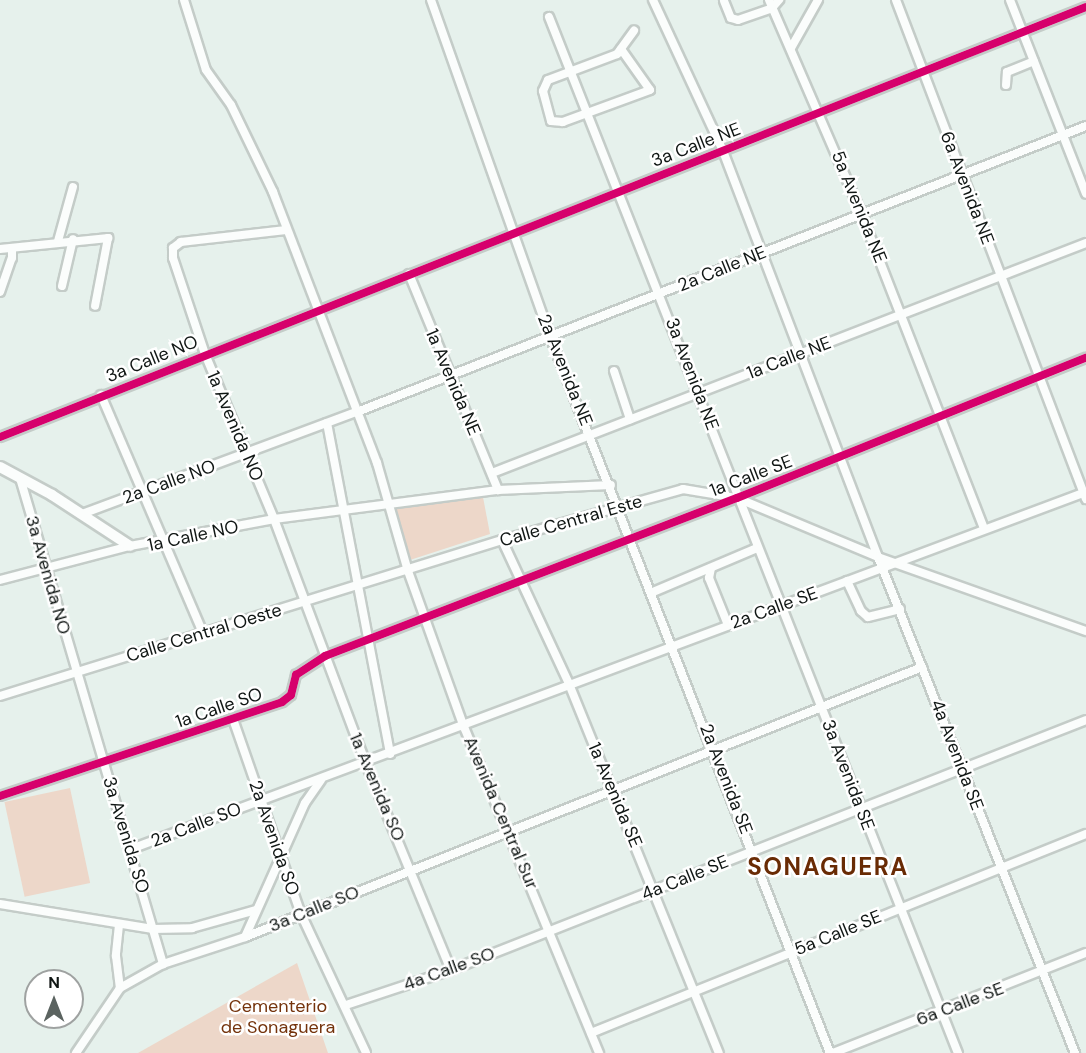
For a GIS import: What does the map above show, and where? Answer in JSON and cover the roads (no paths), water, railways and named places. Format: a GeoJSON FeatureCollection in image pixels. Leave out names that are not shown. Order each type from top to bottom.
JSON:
{"type":"FeatureCollection","features":[{"type":"Feature","properties":{"kind":"street","name":"Avenida Central Sur"},"geometry":{"type":"LineString","coordinates":[[184,0],[206,70],[231,105],[273,192],[316,311],[357,412],[389,504],[408,571],[464,727],[551,931],[598,1053]]}},
{"type":"Feature","properties":{"kind":"street","name":"2a Avenida NE"},"geometry":{"type":"LineString","coordinates":[[431,0],[550,336],[619,507]]}},
{"type":"Feature","properties":{"kind":"street","name":"4a Avenida SE"},"geometry":{"type":"LineString","coordinates":[[653,0],[723,151],[882,568],[1075,1053]]}},
{"type":"Feature","properties":{"kind":"street"},"geometry":{"type":"LineString","coordinates":[[724,1],[731,18],[738,20],[780,0]]}},
{"type":"Feature","properties":{"kind":"street"},"geometry":{"type":"LineString","coordinates":[[791,48],[818,0]]}},
{"type":"Feature","properties":{"kind":"street","name":"6a Avenida NE"},"geometry":{"type":"LineString","coordinates":[[896,0],[922,73],[1085,494]]}},
{"type":"Feature","properties":{"kind":"street"},"geometry":{"type":"LineString","coordinates":[[1010,0],[1086,194]]}},
{"type":"Feature","properties":{"kind":"street","name":"5a Avenida NE"},"geometry":{"type":"LineString","coordinates":[[771,4],[821,113],[942,416],[984,530]]}},
{"type":"Feature","properties":{"kind":"street","name":"3a Calle NE"},"geometry":{"type":"LineString","coordinates":[[316,311],[1086,7]]}},
{"type":"Feature","properties":{"kind":"street","name":"3a Avenida NE"},"geometry":{"type":"LineString","coordinates":[[549,17],[700,392],[737,498]]}},
{"type":"Feature","properties":{"kind":"street"},"geometry":{"type":"LineString","coordinates":[[621,49],[650,90],[563,123],[551,120],[543,86],[621,49],[634,31]]}},
{"type":"Feature","properties":{"kind":"street"},"geometry":{"type":"LineString","coordinates":[[1006,86],[1008,72],[1034,61]]}},
{"type":"Feature","properties":{"kind":"street","name":"2a Calle NE"},"geometry":{"type":"LineString","coordinates":[[357,412],[1086,126]]}},
{"type":"Feature","properties":{"kind":"street"},"geometry":{"type":"LineString","coordinates":[[58,241],[74,187]]}},
{"type":"Feature","properties":{"kind":"street","name":"1a Avenida NO"},"geometry":{"type":"LineString","coordinates":[[286,231],[181,242],[173,248],[205,354],[306,602]]}},
{"type":"Feature","properties":{"kind":"street"},"geometry":{"type":"LineString","coordinates":[[0,249],[73,239],[108,238],[95,306]]}},
{"type":"Feature","properties":{"kind":"street"},"geometry":{"type":"LineString","coordinates":[[62,286],[73,239]]}},
{"type":"Feature","properties":{"kind":"street","name":"1a Calle NE"},"geometry":{"type":"LineString","coordinates":[[492,473],[1086,243]]}},
{"type":"Feature","properties":{"kind":"street"},"geometry":{"type":"LineString","coordinates":[[0,292],[12,258],[12,248]]}},
{"type":"Feature","properties":{"kind":"street","name":"1a Avenida NE"},"geometry":{"type":"LineString","coordinates":[[409,274],[498,490]]}},
{"type":"Feature","properties":{"kind":"street","name":"3a Calle NO"},"geometry":{"type":"LineString","coordinates":[[0,436],[316,311]]}},
{"type":"Feature","properties":{"kind":"street","name":"1a Calle SE"},"geometry":{"type":"LineString","coordinates":[[425,619],[737,498],[1086,357]]}},
{"type":"Feature","properties":{"kind":"street"},"geometry":{"type":"LineString","coordinates":[[614,370],[630,419]]}},
{"type":"Feature","properties":{"kind":"street"},"geometry":{"type":"LineString","coordinates":[[101,395],[203,633]]}},
{"type":"Feature","properties":{"kind":"street","name":"2a Calle NO"},"geometry":{"type":"LineString","coordinates":[[82,514],[357,412]]}},
{"type":"Feature","properties":{"kind":"street"},"geometry":{"type":"LineString","coordinates":[[327,423],[357,587],[370,639],[390,754]]}},
{"type":"Feature","properties":{"kind":"street"},"geometry":{"type":"LineString","coordinates":[[0,468],[82,514],[130,546]]}},
{"type":"Feature","properties":{"kind":"street","name":"3a Avenida NO"},"geometry":{"type":"LineString","coordinates":[[20,478],[44,568],[77,673]]}},
{"type":"Feature","properties":{"kind":"street"},"geometry":{"type":"LineString","coordinates":[[389,504],[498,490],[610,484]]}},
{"type":"Feature","properties":{"kind":"street","name":"Calle Central Este"},"geometry":{"type":"LineString","coordinates":[[408,571],[502,540],[683,489],[737,498],[878,557],[1086,632]]}},
{"type":"Feature","properties":{"kind":"street","name":"2a Calle SE"},"geometry":{"type":"LineString","coordinates":[[464,727],[569,684],[1085,494]]}},
{"type":"Feature","properties":{"kind":"street","name":"3a Avenida SE"},"geometry":{"type":"LineString","coordinates":[[737,498],[784,605],[958,1053]]}},
{"type":"Feature","properties":{"kind":"street","name":"1a Calle NO"},"geometry":{"type":"LineString","coordinates":[[0,580],[130,546],[163,542],[274,519],[389,504]]}},
{"type":"Feature","properties":{"kind":"street","name":"2a Avenida SE"},"geometry":{"type":"LineString","coordinates":[[619,507],[714,748],[790,953],[831,1053]]}},
{"type":"Feature","properties":{"kind":"street","name":"1a Avenida SE"},"geometry":{"type":"LineString","coordinates":[[502,540],[569,684],[719,1053]]}},
{"type":"Feature","properties":{"kind":"street"},"geometry":{"type":"LineString","coordinates":[[652,592],[757,548]]}},
{"type":"Feature","properties":{"kind":"street"},"geometry":{"type":"LineString","coordinates":[[711,568],[709,578],[728,625]]}},
{"type":"Feature","properties":{"kind":"street","name":"Calle Central Oeste"},"geometry":{"type":"LineString","coordinates":[[0,696],[408,571]]}},
{"type":"Feature","properties":{"kind":"street"},"geometry":{"type":"LineString","coordinates":[[847,581],[861,611],[868,617],[900,609]]}},
{"type":"Feature","properties":{"kind":"street","name":"1a Avenida SO"},"geometry":{"type":"LineString","coordinates":[[306,602],[366,764],[452,970]]}},
{"type":"Feature","properties":{"kind":"street","name":"1a Calle SO"},"geometry":{"type":"LineString","coordinates":[[0,796],[282,702],[291,695],[296,675],[325,656],[425,619]]}},
{"type":"Feature","properties":{"kind":"street","name":"3a Calle SO"},"geometry":{"type":"LineString","coordinates":[[120,988],[162,964],[245,937],[714,748],[922,667]]}},
{"type":"Feature","properties":{"kind":"street","name":"3a Avenida SO"},"geometry":{"type":"LineString","coordinates":[[77,673],[131,849],[162,964]]}},
{"type":"Feature","properties":{"kind":"street","name":"2a Avenida SO"},"geometry":{"type":"LineString","coordinates":[[233,719],[301,914],[346,1005],[366,1053]]}},
{"type":"Feature","properties":{"kind":"street","name":"4a Calle SE"},"geometry":{"type":"LineString","coordinates":[[551,931],[1086,720]]}},
{"type":"Feature","properties":{"kind":"street","name":"2a Calle SO"},"geometry":{"type":"LineString","coordinates":[[131,849],[464,727]]}},
{"type":"Feature","properties":{"kind":"street"},"geometry":{"type":"LineString","coordinates":[[245,937],[305,803],[321,780]]}},
{"type":"Feature","properties":{"kind":"street","name":"5a Calle SE"},"geometry":{"type":"LineString","coordinates":[[591,1033],[1086,834]]}},
{"type":"Feature","properties":{"kind":"street"},"geometry":{"type":"LineString","coordinates":[[0,904],[153,929],[192,928],[256,910]]}},
{"type":"Feature","properties":{"kind":"street"},"geometry":{"type":"LineString","coordinates":[[76,1053],[120,988],[116,956],[119,925]]}},
{"type":"Feature","properties":{"kind":"street","name":"4a Calle SO"},"geometry":{"type":"LineString","coordinates":[[346,1005],[452,970],[551,931]]}},
{"type":"Feature","properties":{"kind":"street","name":"6a Calle SE"},"geometry":{"type":"LineString","coordinates":[[831,1053],[942,1012],[1086,953]]}},
{"type":"Feature","properties":{"kind":"district","name":"SONAGUERA"},"geometry":{"type":"Point","coordinates":[828,867]}},
{"type":"Feature","properties":{"kind":"park label","name":"Cementerio de Sonaguera"},"geometry":{"type":"Point","coordinates":[278,1017]}}]}
